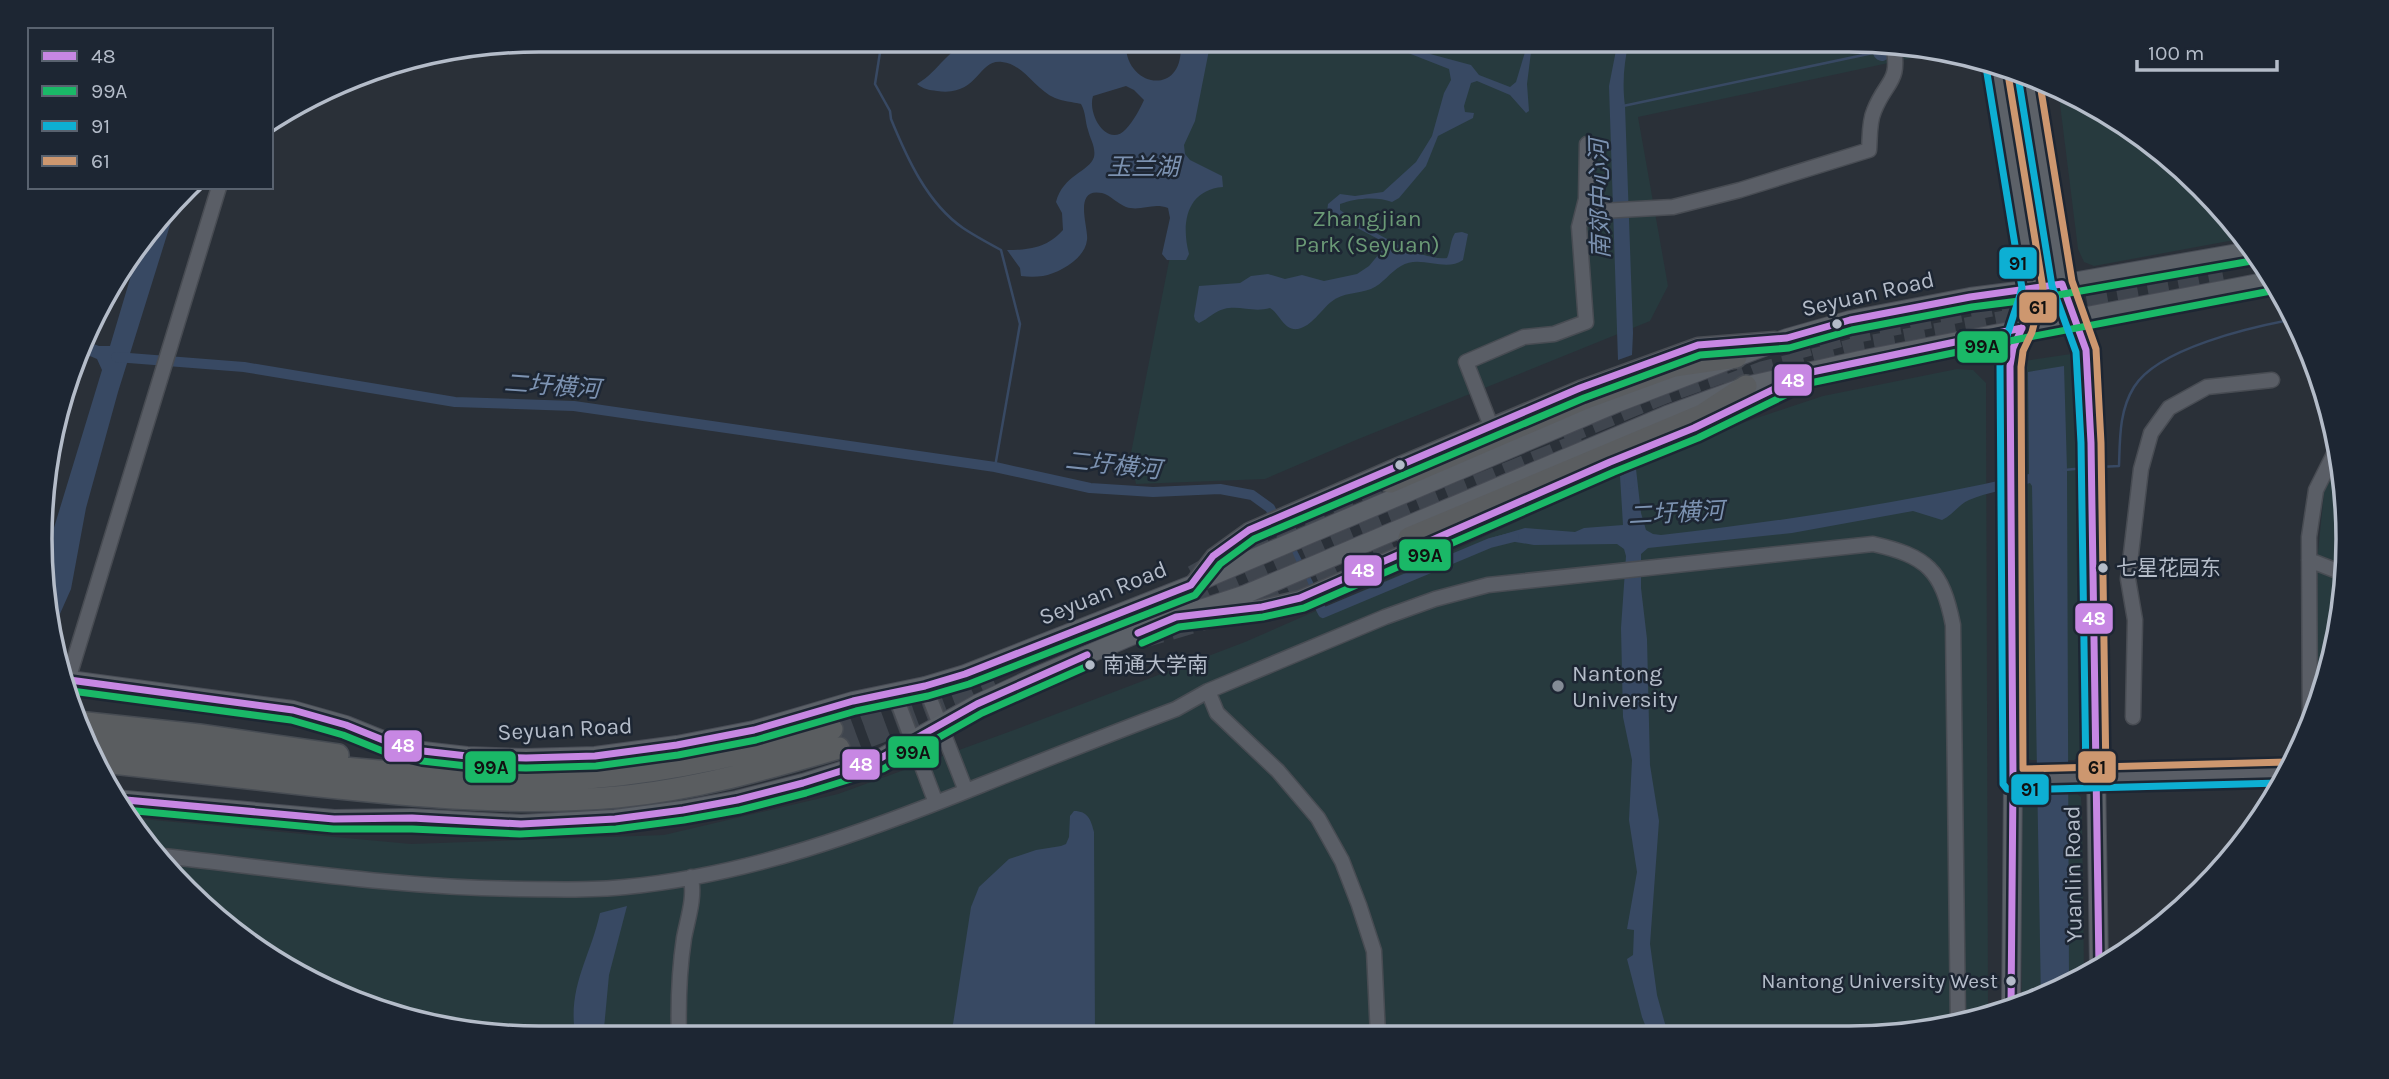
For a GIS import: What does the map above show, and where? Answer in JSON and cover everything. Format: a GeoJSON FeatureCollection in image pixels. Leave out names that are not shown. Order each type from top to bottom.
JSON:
{"type":"FeatureCollection","features":[{"type":"Feature","properties":{"kind":"highway"},"geometry":{"type":"LineString","coordinates":[[1390,482],[1581,400],[1662,370],[1736,357]]}},
{"type":"Feature","properties":{"kind":"highway"},"geometry":{"type":"LineString","coordinates":[[1409,538],[1702,415],[1746,386]]}},
{"type":"Feature","properties":{"kind":"highway"},"geometry":{"type":"LineString","coordinates":[[89,724],[199,735],[328,753],[418,775]]}},
{"type":"Feature","properties":{"kind":"highway"},"geometry":{"type":"LineString","coordinates":[[106,761],[489,779],[618,776],[835,739],[761,771],[693,787],[618,797],[556,801],[333,796],[114,776]]}},
{"type":"Feature","properties":{"kind":"highway"},"geometry":{"type":"LineString","coordinates":[[98,744],[199,764],[440,797]]}},
{"type":"Feature","properties":{"kind":"main road"},"geometry":{"type":"LineString","coordinates":[[1998,76],[2033,289],[2022,328],[2013,348],[2010,366],[2013,779],[2011,999]]}},
{"type":"Feature","properties":{"kind":"main road","name":"Yuanlin Road"},"geometry":{"type":"LineString","coordinates":[[2030,88],[2062,284],[2073,319],[2087,350],[2099,957]]}},
{"type":"Feature","properties":{"kind":"main road","name":"Seyuan Road"},"geometry":{"type":"LineString","coordinates":[[73,680],[293,710],[346,725],[388,742],[423,751],[467,756],[595,756],[677,746],[754,730],[853,701],[925,686],[965,674],[1191,584],[1616,403],[1787,338],[1864,317],[1970,297],[2033,289],[2242,252]]}},
{"type":"Feature","properties":{"kind":"main road"},"geometry":{"type":"LineString","coordinates":[[129,800],[334,820],[412,818],[520,824],[615,819],[737,800],[879,759],[977,704],[1035,677],[1176,617],[1246,594],[1667,415],[1746,386],[2022,328],[2262,282]]}},
{"type":"Feature","properties":{"kind":"street"},"geometry":{"type":"LineString","coordinates":[[1583,212],[1673,207],[1740,190],[1869,150],[1873,113],[1896,72],[1895,55]]}},
{"type":"Feature","properties":{"kind":"street"},"geometry":{"type":"LineString","coordinates":[[1491,426],[1466,362],[1524,337],[1554,334],[1586,322],[1579,227],[1586,199],[1587,144]]}},
{"type":"Feature","properties":{"kind":"street"},"geometry":{"type":"LineString","coordinates":[[69,666],[218,189]]}},
{"type":"Feature","properties":{"kind":"street"},"geometry":{"type":"LineString","coordinates":[[1191,584],[1213,556],[1249,530],[1580,388],[1698,345],[1787,338]]}},
{"type":"Feature","properties":{"kind":"street"},"geometry":{"type":"LineString","coordinates":[[1176,617],[1262,607],[1300,598],[1694,428],[1807,373]]}},
{"type":"Feature","properties":{"kind":"street"},"geometry":{"type":"LineString","coordinates":[[2133,717],[2136,621],[2128,579],[2141,468],[2151,432],[2169,408],[2207,387],[2272,380]]}},
{"type":"Feature","properties":{"kind":"street"},"geometry":{"type":"LineString","coordinates":[[2310,699],[2309,537],[2316,490],[2330,462]]}},
{"type":"Feature","properties":{"kind":"street"},"geometry":{"type":"LineString","coordinates":[[170,857],[375,881],[479,890],[614,888],[725,871],[799,852],[872,828],[1176,709],[1208,691],[1435,599],[1488,586],[1873,544],[1904,551],[1929,566],[1947,598],[1953,625],[1958,1014]]}},
{"type":"Feature","properties":{"kind":"street"},"geometry":{"type":"LineString","coordinates":[[2309,560],[2335,570]]}},
{"type":"Feature","properties":{"kind":"street"},"geometry":{"type":"LineString","coordinates":[[925,686],[966,791]]}},
{"type":"Feature","properties":{"kind":"street"},"geometry":{"type":"LineString","coordinates":[[1208,691],[1217,713],[1278,771],[1318,818],[1342,861],[1374,951],[1378,1026]]}},
{"type":"Feature","properties":{"kind":"street"},"geometry":{"type":"LineString","coordinates":[[894,692],[936,803]]}},
{"type":"Feature","properties":{"kind":"street"},"geometry":{"type":"LineString","coordinates":[[2013,779],[2277,772]]}},
{"type":"Feature","properties":{"kind":"street"},"geometry":{"type":"LineString","coordinates":[[679,1026],[679,985],[694,892],[691,877]]}},
{"type":"Feature","properties":{"kind":"green space","name":"Zhangjian Park (Seyuan)"},"geometry":{"type":"Polygon","coordinates":[[[1191,52],[1850,52],[1915,57],[1638,117],[1668,286],[1650,321],[1265,479],[1136,484],[1130,458],[1179,211],[1181,101],[1191,52]]]}},
{"type":"Feature","properties":{"kind":"green space"},"geometry":{"type":"Polygon","coordinates":[[[2060,101],[2120,135],[2171,173],[2216,218],[2234,240],[2094,266],[2084,262],[2078,249],[2060,101]]]}},
{"type":"Feature","properties":{"kind":"green space"},"geometry":{"type":"Polygon","coordinates":[[[2071,354],[2074,356],[2080,514],[2081,755],[2074,760],[2031,760],[2025,758],[2022,750],[2017,368],[2024,361],[2071,354]]]}},
{"type":"Feature","properties":{"kind":"green space","name":"Nantong University"},"geometry":{"type":"Polygon","coordinates":[[[1957,369],[1973,370],[1986,383],[1988,1006],[1976,1010],[1913,1022],[1850,1026],[540,1026],[476,1022],[413,1010],[383,1001],[296,961],[218,906],[173,861],[141,819],[411,844],[664,835],[838,794],[1245,642],[1451,552],[1667,452],[1823,396],[1957,369]]]}},
{"type":"Feature","properties":{"kind":"green space"},"geometry":{"type":"Polygon","coordinates":[[[2330,466],[2335,508],[2335,571],[2327,635],[2317,675],[2318,552],[2326,473],[2330,466]]]}},
{"type":"Feature","properties":{"kind":"green space"},"geometry":{"type":"Polygon","coordinates":[[[2076,793],[2081,797],[2084,966],[2022,995],[2020,801],[2029,794],[2076,793]]]}},
{"type":"Feature","properties":{"kind":"water","name":"玉兰湖"},"geometry":{"type":"Polygon","coordinates":[[[1128,52],[1134,69],[1143,77],[1154,80],[1165,79],[1174,72],[1180,52],[1209,52],[1195,121],[1184,145],[1185,154],[1190,160],[1222,176],[1223,187],[1201,195],[1189,210],[1186,231],[1189,254],[1186,260],[1167,260],[1162,254],[1170,218],[1168,208],[1131,208],[1105,194],[1093,193],[1087,196],[1085,202],[1087,240],[1082,253],[1056,272],[1040,276],[1021,276],[1020,268],[1007,250],[1037,247],[1051,241],[1063,230],[1062,213],[1056,202],[1059,193],[1094,157],[1094,146],[1084,111],[1081,104],[1048,94],[1017,67],[1002,62],[987,66],[961,89],[937,91],[917,84],[950,54],[1128,52]],[[1126,86],[1093,96],[1093,112],[1100,127],[1112,135],[1119,134],[1134,119],[1144,100],[1126,86]]]}},
{"type":"Feature","properties":{"kind":"water"},"geometry":{"type":"Polygon","coordinates":[[[1406,52],[1423,52],[1471,65],[1479,75],[1510,87],[1516,82],[1525,52],[1531,52],[1527,84],[1529,111],[1526,113],[1510,95],[1477,81],[1471,83],[1464,106],[1465,112],[1474,113],[1473,118],[1438,136],[1426,166],[1399,198],[1392,202],[1366,198],[1352,200],[1340,204],[1340,210],[1407,249],[1435,257],[1447,258],[1455,233],[1468,234],[1463,260],[1448,265],[1408,263],[1371,289],[1336,299],[1312,321],[1298,329],[1286,325],[1270,308],[1224,309],[1199,323],[1195,320],[1199,286],[1240,283],[1251,276],[1268,274],[1285,279],[1302,275],[1324,281],[1357,274],[1369,266],[1384,248],[1380,240],[1327,212],[1328,204],[1340,194],[1355,196],[1383,192],[1416,162],[1432,136],[1444,93],[1451,80],[1449,69],[1406,52]]]}},
{"type":"Feature","properties":{"kind":"water"},"geometry":{"type":"Polygon","coordinates":[[[1616,52],[1627,52],[1624,89],[1633,333],[1632,355],[1618,360],[1609,86],[1616,52]]]}},
{"type":"Feature","properties":{"kind":"water"},"geometry":{"type":"Polygon","coordinates":[[[172,220],[118,392],[86,508],[71,589],[59,616],[52,533],[102,370],[97,359],[89,356],[94,344],[110,346],[131,275],[172,220]]]}},
{"type":"Feature","properties":{"kind":"water"},"geometry":{"type":"Polygon","coordinates":[[[2064,366],[2067,470],[2069,974],[2041,987],[2030,483],[1969,500],[1942,520],[1913,511],[1792,533],[1648,548],[1641,554],[1641,588],[1647,639],[1650,765],[1659,821],[1650,944],[1657,995],[1666,1026],[1646,1026],[1627,959],[1633,955],[1634,930],[1627,929],[1637,872],[1629,820],[1632,760],[1623,717],[1621,628],[1626,556],[1624,549],[1617,544],[1534,545],[1491,538],[1525,528],[1575,532],[1584,528],[1623,525],[1620,476],[1636,469],[1641,513],[1646,530],[1661,535],[1846,510],[2029,474],[2028,372],[2064,366]]]}},
{"type":"Feature","properties":{"kind":"water"},"geometry":{"type":"Polygon","coordinates":[[[1074,811],[1083,813],[1088,817],[1094,832],[1095,1026],[953,1026],[971,907],[979,887],[1009,859],[1066,844],[1070,816],[1074,811]]]}},
{"type":"Feature","properties":{"kind":"water"},"geometry":{"type":"Polygon","coordinates":[[[627,906],[609,975],[604,1026],[575,1026],[574,1004],[580,974],[600,913],[627,906]]]}},
{"type":"Feature","properties":{"kind":"waterway"},"geometry":{"type":"LineString","coordinates":[[880,52],[875,84],[920,179],[950,218],[1001,250],[1020,324],[995,467]]}},
{"type":"Feature","properties":{"kind":"waterway"},"geometry":{"type":"LineString","coordinates":[[1623,106],[1871,53]]}},
{"type":"Feature","properties":{"kind":"waterway"},"geometry":{"type":"LineString","coordinates":[[2099,467],[2119,466],[2125,406],[2134,387],[2146,373],[2163,361],[2207,341],[2285,321]]}},
{"type":"Feature","properties":{"kind":"waterway","name":"二圩横河"},"geometry":{"type":"LineString","coordinates":[[116,357],[244,367],[455,402],[574,406],[995,467],[1090,488],[1153,492],[1220,489],[1252,495],[1270,508],[1323,613],[1490,543],[1514,537]]}},
{"type":"Feature","properties":{"kind":"waterway"},"geometry":{"type":"LineString","coordinates":[[1628,466],[1630,484]]}},
{"type":"Feature","properties":{"kind":"waterway"},"geometry":{"type":"LineString","coordinates":[[2064,470],[2085,468]]}},
{"type":"Feature","properties":{"kind":"tunnel"},"geometry":{"type":"LineString","coordinates":[[1725,386],[1762,372],[1857,348],[2224,281]]}},
{"type":"Feature","properties":{"kind":"tunnel"},"geometry":{"type":"LineString","coordinates":[[1789,351],[1853,333],[2048,295]]}},
{"type":"Feature","properties":{"kind":"tunnel"},"geometry":{"type":"LineString","coordinates":[[1563,435],[1665,393],[1741,366]]}},
{"type":"Feature","properties":{"kind":"tunnel"},"geometry":{"type":"LineString","coordinates":[[1191,605],[1346,538],[1588,440]]}},
{"type":"Feature","properties":{"kind":"tunnel"},"geometry":{"type":"LineString","coordinates":[[1193,576],[1270,533],[1390,482]]}},
{"type":"Feature","properties":{"kind":"tunnel"},"geometry":{"type":"LineString","coordinates":[[1141,638],[1251,606],[1409,538]]}},
{"type":"Feature","properties":{"kind":"tunnel"},"geometry":{"type":"LineString","coordinates":[[839,748],[996,686]]}},
{"type":"Feature","properties":{"kind":"tunnel"},"geometry":{"type":"LineString","coordinates":[[832,729],[943,687]]}},
{"type":"Feature","properties":{"kind":"transit line","name":"91"},"geometry":{"type":"LineString","coordinates":[[1987,72],[2022,288],[2000,365],[2003,784],[2007,789],[2013,790],[2271,783]]}},
{"type":"Feature","properties":{"kind":"transit line","name":"61"},"geometry":{"type":"LineString","coordinates":[[2009,79],[2043,288],[2032,332],[2023,351],[2021,367],[2023,769],[2282,762]]}},
{"type":"Feature","properties":{"kind":"transit line","name":"91"},"geometry":{"type":"LineString","coordinates":[[2019,83],[2052,286],[2076,352],[2081,443],[2086,778]]}},
{"type":"Feature","properties":{"kind":"transit line","name":"61"},"geometry":{"type":"LineString","coordinates":[[2041,92],[2072,281],[2096,349],[2101,443],[2106,778]]}},
{"type":"Feature","properties":{"kind":"transit line","name":"99A"},"geometry":{"type":"LineString","coordinates":[[77,692],[291,720],[343,735],[385,752],[422,761],[467,766],[596,766],[678,755],[756,740],[856,711],[928,696],[969,684],[1195,595],[1220,564],[1254,539],[1584,398],[1700,355],[1789,348],[1852,330],[1972,307],[2035,299],[2249,261]]}},
{"type":"Feature","properties":{"kind":"transit line","name":"48"},"geometry":{"type":"LineString","coordinates":[[73,681],[293,710],[346,725],[388,742],[423,751],[467,756],[595,756],[677,745],[754,730],[853,701],[925,686],[965,674],[1191,585],[1213,556],[1249,530],[1580,388],[1698,345],[1787,338],[1850,320],[1970,297],[2062,284],[2086,350],[2091,443],[2099,957]]}},
{"type":"Feature","properties":{"kind":"transit line","name":"99A"},"geometry":{"type":"LineString","coordinates":[[1142,643],[1179,627],[1263,617],[1304,608],[1698,438],[1810,383],[2024,338],[2268,291]]}},
{"type":"Feature","properties":{"kind":"transit line","name":"48"},"geometry":{"type":"LineString","coordinates":[[1138,633],[1176,617],[1262,607],[1300,598],[1694,428],[1807,373],[2022,328]]}},
{"type":"Feature","properties":{"kind":"transit line","name":"48"},"geometry":{"type":"LineString","coordinates":[[2011,999],[2013,780],[2010,366],[2013,348],[2022,328]]}},
{"type":"Feature","properties":{"kind":"transit line","name":"48"},"geometry":{"type":"LineString","coordinates":[[129,800],[334,819],[412,818],[521,824],[615,819],[683,810],[803,783],[879,759],[977,704],[1087,655]]}},
{"type":"Feature","properties":{"kind":"transit line","name":"99A"},"geometry":{"type":"LineString","coordinates":[[136,811],[333,829],[412,829],[520,834],[616,829],[684,820],[740,810],[883,769],[982,713],[1090,665]]}},
{"type":"Feature","properties":{"kind":"place","name":"七星花园东"},"geometry":{"type":"Point","coordinates":[2103,568]}},
{"type":"Feature","properties":{"kind":"place","name":"南通大学南"},"geometry":{"type":"Point","coordinates":[1090,665]}},
{"type":"Feature","properties":{"kind":"place","name":"Nantong University"},"geometry":{"type":"Point","coordinates":[1558,686]}},
{"type":"Feature","properties":{"kind":"place","name":"Nantong University West"},"geometry":{"type":"Point","coordinates":[2011,981]}},
{"type":"Feature","properties":{"kind":"water label","name":"南郊中心河"},"geometry":{"type":"Point","coordinates":[1600,199]}}]}
